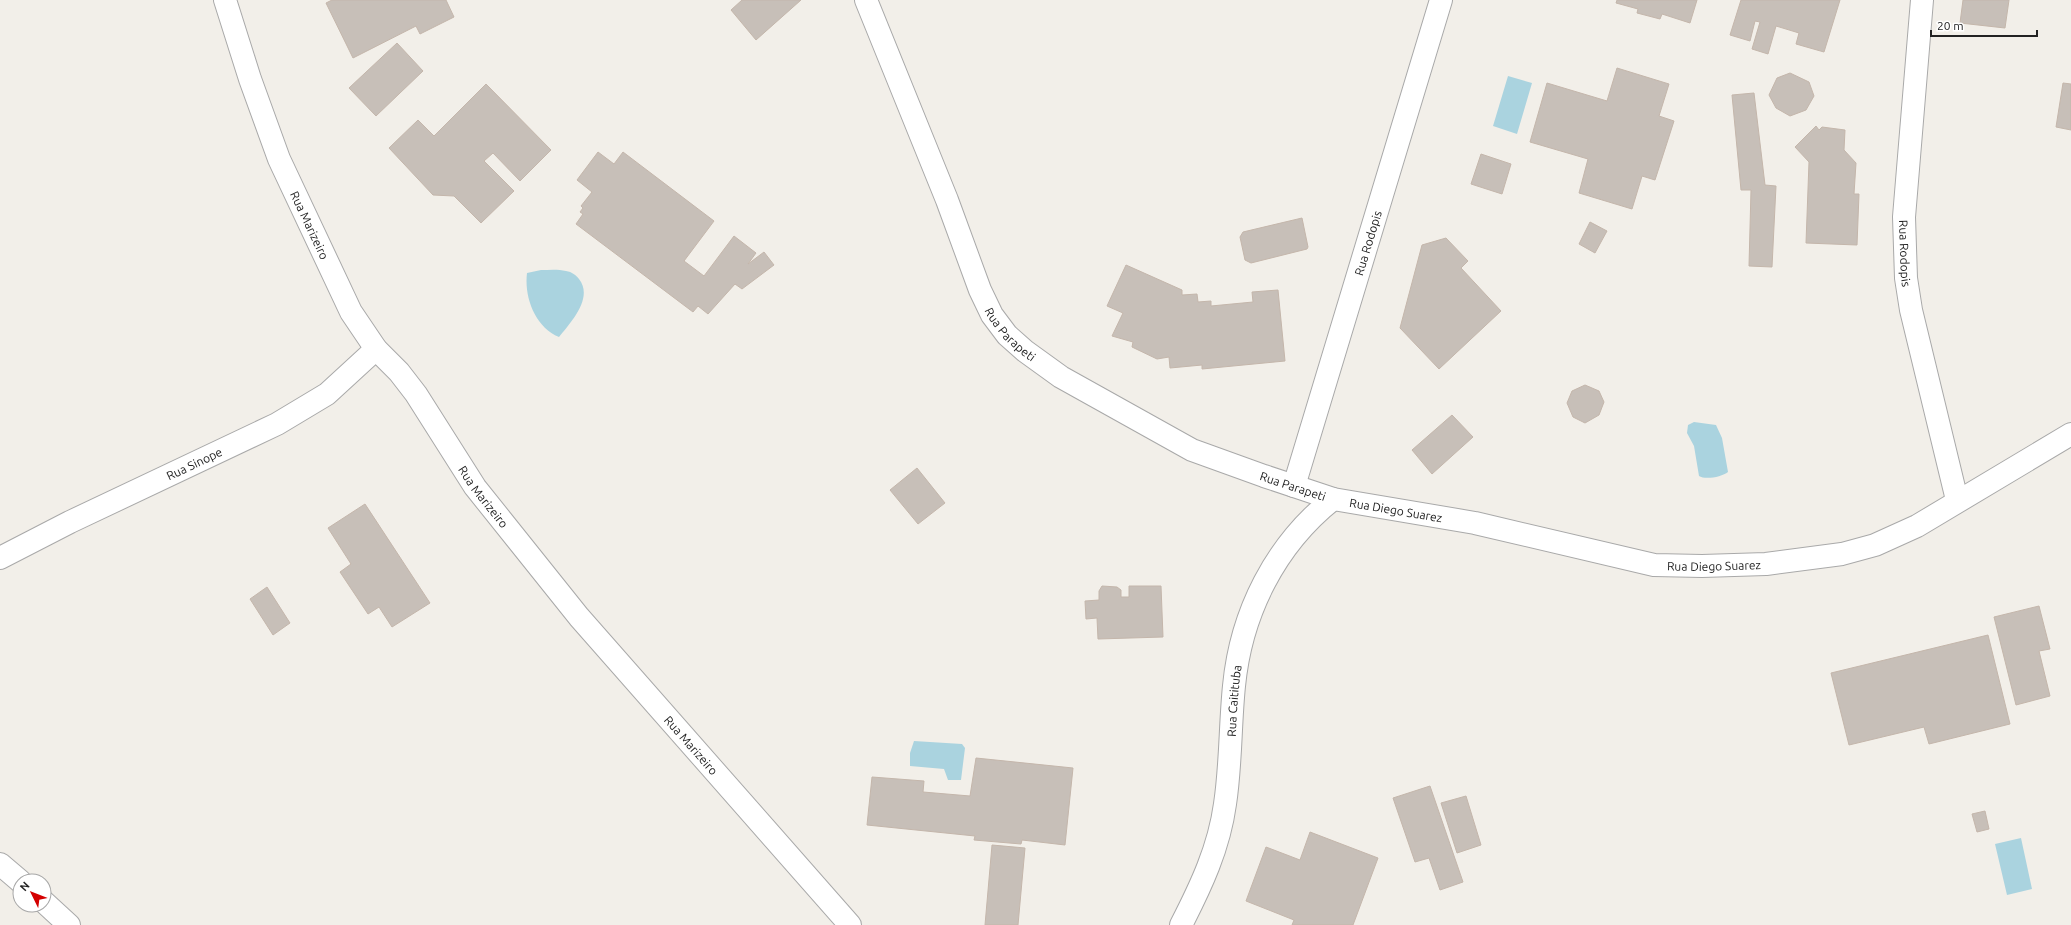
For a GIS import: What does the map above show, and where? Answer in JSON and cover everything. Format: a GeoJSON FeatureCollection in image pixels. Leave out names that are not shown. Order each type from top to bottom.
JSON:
{"type":"FeatureCollection","features":[{"type":"Feature","properties":{"kind":"street","name":"Rua Marizeiro"},"geometry":{"type":"LineString","coordinates":[[225,0],[250,79],[279,159],[351,312],[376,349],[399,372],[416,394],[475,487],[579,617],[850,925]]}},
{"type":"Feature","properties":{"kind":"street","name":"Rua Parapeti"},"geometry":{"type":"LineString","coordinates":[[866,0],[947,200],[980,290],[992,315],[1007,335],[1024,351],[1061,377],[1192,450],[1333,499]]}},
{"type":"Feature","properties":{"kind":"street","name":"Rua Rodopis"},"geometry":{"type":"LineString","coordinates":[[1294,486],[1442,0]]}},
{"type":"Feature","properties":{"kind":"street","name":"Rua Rodopis"},"geometry":{"type":"LineString","coordinates":[[1922,0],[1903,245],[1911,310],[1957,500]]}},
{"type":"Feature","properties":{"kind":"street","name":"Rua Sinope"},"geometry":{"type":"LineString","coordinates":[[0,558],[70,522],[294,414],[327,394],[376,349]]}},
{"type":"Feature","properties":{"kind":"street","name":"Rua Diego Suarez"},"geometry":{"type":"LineString","coordinates":[[1333,499],[1475,523],[1654,565],[1669,567],[1766,564],[1842,554],[1875,545],[1917,526],[1957,500],[2067,441]]}},
{"type":"Feature","properties":{"kind":"street","name":"Rua Caitituba"},"geometry":{"type":"LineString","coordinates":[[1180,925],[1201,886],[1216,845],[1221,825],[1225,804],[1231,744],[1234,686],[1240,647],[1249,615],[1259,591],[1290,542],[1317,512],[1333,499]]}},
{"type":"Feature","properties":{"kind":"street"},"geometry":{"type":"LineString","coordinates":[[0,864],[12,874]]}},
{"type":"Feature","properties":{"kind":"street"},"geometry":{"type":"LineString","coordinates":[[52,909],[69,925]]}},
{"type":"Feature","properties":{"kind":"water"},"geometry":{"type":"Polygon","coordinates":[[[1508,76],[1532,83],[1517,134],[1493,126],[1508,76]]]}},
{"type":"Feature","properties":{"kind":"water"},"geometry":{"type":"Polygon","coordinates":[[[541,270],[560,270],[570,272],[578,278],[583,286],[584,294],[579,310],[559,337],[543,326],[529,301],[527,292],[527,273],[541,270]]]}},
{"type":"Feature","properties":{"kind":"water"},"geometry":{"type":"Polygon","coordinates":[[[1694,422],[1716,425],[1722,438],[1728,472],[1725,474],[1718,477],[1709,478],[1699,476],[1694,446],[1687,433],[1688,425],[1694,422]]]}},
{"type":"Feature","properties":{"kind":"water"},"geometry":{"type":"Polygon","coordinates":[[[914,741],[962,744],[965,748],[961,780],[948,780],[944,769],[910,766],[910,753],[914,741]]]}},
{"type":"Feature","properties":{"kind":"water"},"geometry":{"type":"Polygon","coordinates":[[[2021,838],[2032,889],[2007,895],[1995,844],[2021,838]]]}},
{"type":"Feature","properties":{"kind":"building"},"geometry":{"type":"Polygon","coordinates":[[[332,0],[446,0],[454,17],[420,34],[416,26],[353,58],[326,3],[332,0]]]}},
{"type":"Feature","properties":{"kind":"building"},"geometry":{"type":"Polygon","coordinates":[[[742,0],[801,0],[756,40],[731,10],[742,0]]]}},
{"type":"Feature","properties":{"kind":"building"},"geometry":{"type":"Polygon","coordinates":[[[1617,0],[1697,0],[1690,23],[1662,14],[1660,19],[1637,13],[1638,9],[1616,3],[1617,0]]]}},
{"type":"Feature","properties":{"kind":"building"},"geometry":{"type":"Polygon","coordinates":[[[1741,0],[1840,0],[1824,52],[1796,44],[1799,33],[1776,26],[1768,54],[1752,49],[1760,22],[1755,21],[1750,41],[1730,35],[1741,0]]]}},
{"type":"Feature","properties":{"kind":"building"},"geometry":{"type":"Polygon","coordinates":[[[1963,0],[2009,0],[2005,28],[1960,23],[1963,0]]]}},
{"type":"Feature","properties":{"kind":"building"},"geometry":{"type":"Polygon","coordinates":[[[397,43],[423,71],[376,116],[349,88],[397,43]]]}},
{"type":"Feature","properties":{"kind":"building"},"geometry":{"type":"Polygon","coordinates":[[[1617,68],[1669,84],[1659,116],[1674,121],[1655,180],[1642,176],[1632,209],[1579,193],[1588,159],[1530,142],[1547,83],[1607,101],[1617,68]]]}},
{"type":"Feature","properties":{"kind":"building"},"geometry":{"type":"Polygon","coordinates":[[[1790,73],[1809,82],[1814,96],[1806,110],[1790,116],[1776,108],[1769,95],[1777,78],[1790,73]]]}},
{"type":"Feature","properties":{"kind":"building"},"geometry":{"type":"Polygon","coordinates":[[[2063,83],[2071,84],[2071,130],[2056,127],[2063,83]]]}},
{"type":"Feature","properties":{"kind":"building"},"geometry":{"type":"Polygon","coordinates":[[[486,84],[551,150],[520,181],[493,153],[484,161],[514,191],[481,223],[454,196],[433,195],[389,148],[418,120],[434,136],[486,84]]]}},
{"type":"Feature","properties":{"kind":"building"},"geometry":{"type":"Polygon","coordinates":[[[1754,93],[1765,185],[1776,186],[1772,267],[1749,266],[1751,190],[1741,190],[1732,95],[1754,93]]]}},
{"type":"Feature","properties":{"kind":"building"},"geometry":{"type":"Polygon","coordinates":[[[1816,126],[1819,130],[1822,127],[1845,130],[1844,150],[1856,163],[1854,194],[1859,194],[1857,245],[1806,243],[1809,162],[1795,147],[1816,126]]]}},
{"type":"Feature","properties":{"kind":"building"},"geometry":{"type":"Polygon","coordinates":[[[598,152],[614,164],[623,152],[714,221],[684,261],[704,276],[734,236],[756,253],[748,264],[764,252],[774,265],[742,289],[735,284],[708,314],[698,306],[693,312],[576,224],[583,214],[580,212],[583,208],[581,206],[592,192],[577,180],[598,152]]]}},
{"type":"Feature","properties":{"kind":"building"},"geometry":{"type":"Polygon","coordinates":[[[1481,154],[1511,164],[1502,194],[1471,184],[1481,154]]]}},
{"type":"Feature","properties":{"kind":"building"},"geometry":{"type":"Polygon","coordinates":[[[1302,218],[1308,247],[1307,249],[1251,263],[1245,260],[1240,237],[1243,232],[1302,218]]]}},
{"type":"Feature","properties":{"kind":"building"},"geometry":{"type":"Polygon","coordinates":[[[1590,222],[1607,231],[1595,253],[1579,244],[1590,222]]]}},
{"type":"Feature","properties":{"kind":"building"},"geometry":{"type":"Polygon","coordinates":[[[1446,238],[1468,261],[1461,268],[1501,311],[1439,369],[1400,328],[1422,245],[1446,238]]]}},
{"type":"Feature","properties":{"kind":"building"},"geometry":{"type":"Polygon","coordinates":[[[1126,265],[1182,290],[1182,295],[1197,294],[1198,302],[1211,301],[1211,306],[1253,302],[1252,292],[1278,290],[1285,361],[1202,369],[1202,365],[1170,368],[1169,357],[1157,359],[1132,347],[1133,342],[1112,336],[1123,313],[1107,306],[1126,265]]]}},
{"type":"Feature","properties":{"kind":"building"},"geometry":{"type":"Polygon","coordinates":[[[1585,385],[1599,391],[1604,402],[1599,415],[1585,423],[1573,417],[1567,403],[1572,391],[1585,385]]]}},
{"type":"Feature","properties":{"kind":"building"},"geometry":{"type":"Polygon","coordinates":[[[1452,415],[1473,437],[1432,474],[1412,450],[1452,415]]]}},
{"type":"Feature","properties":{"kind":"building"},"geometry":{"type":"Polygon","coordinates":[[[917,468],[945,503],[918,524],[890,490],[917,468]]]}},
{"type":"Feature","properties":{"kind":"building"},"geometry":{"type":"Polygon","coordinates":[[[365,504],[430,603],[392,627],[379,607],[368,614],[340,572],[351,564],[328,528],[365,504]]]}},
{"type":"Feature","properties":{"kind":"building"},"geometry":{"type":"Polygon","coordinates":[[[1102,586],[1117,587],[1121,590],[1121,597],[1129,597],[1129,586],[1161,586],[1163,637],[1098,639],[1097,618],[1086,619],[1085,601],[1099,600],[1099,591],[1102,586]]]}},
{"type":"Feature","properties":{"kind":"building"},"geometry":{"type":"Polygon","coordinates":[[[267,587],[290,623],[273,635],[250,599],[267,587]]]}},
{"type":"Feature","properties":{"kind":"building"},"geometry":{"type":"Polygon","coordinates":[[[2039,606],[2050,649],[2039,651],[2050,696],[2016,705],[1994,617],[2039,606]]]}},
{"type":"Feature","properties":{"kind":"building"},"geometry":{"type":"Polygon","coordinates":[[[1988,635],[2010,724],[1929,744],[1924,727],[1849,745],[1831,673],[1988,635]]]}},
{"type":"Feature","properties":{"kind":"building"},"geometry":{"type":"Polygon","coordinates":[[[976,758],[1073,768],[1065,845],[1022,840],[1021,844],[974,840],[975,836],[867,825],[872,777],[924,781],[923,792],[970,796],[976,758]]]}},
{"type":"Feature","properties":{"kind":"building"},"geometry":{"type":"Polygon","coordinates":[[[1430,786],[1463,882],[1440,890],[1429,858],[1415,862],[1393,798],[1430,786]]]}},
{"type":"Feature","properties":{"kind":"building"},"geometry":{"type":"Polygon","coordinates":[[[1466,796],[1481,845],[1457,853],[1441,803],[1466,796]]]}},
{"type":"Feature","properties":{"kind":"building"},"geometry":{"type":"Polygon","coordinates":[[[1985,811],[1989,829],[1977,832],[1972,814],[1985,811]]]}},
{"type":"Feature","properties":{"kind":"building"},"geometry":{"type":"Polygon","coordinates":[[[1310,832],[1378,858],[1353,925],[1292,925],[1294,920],[1246,901],[1266,847],[1300,860],[1310,832]]]}},
{"type":"Feature","properties":{"kind":"building"},"geometry":{"type":"Polygon","coordinates":[[[992,845],[1025,848],[1018,925],[985,925],[992,845]]]}}]}
